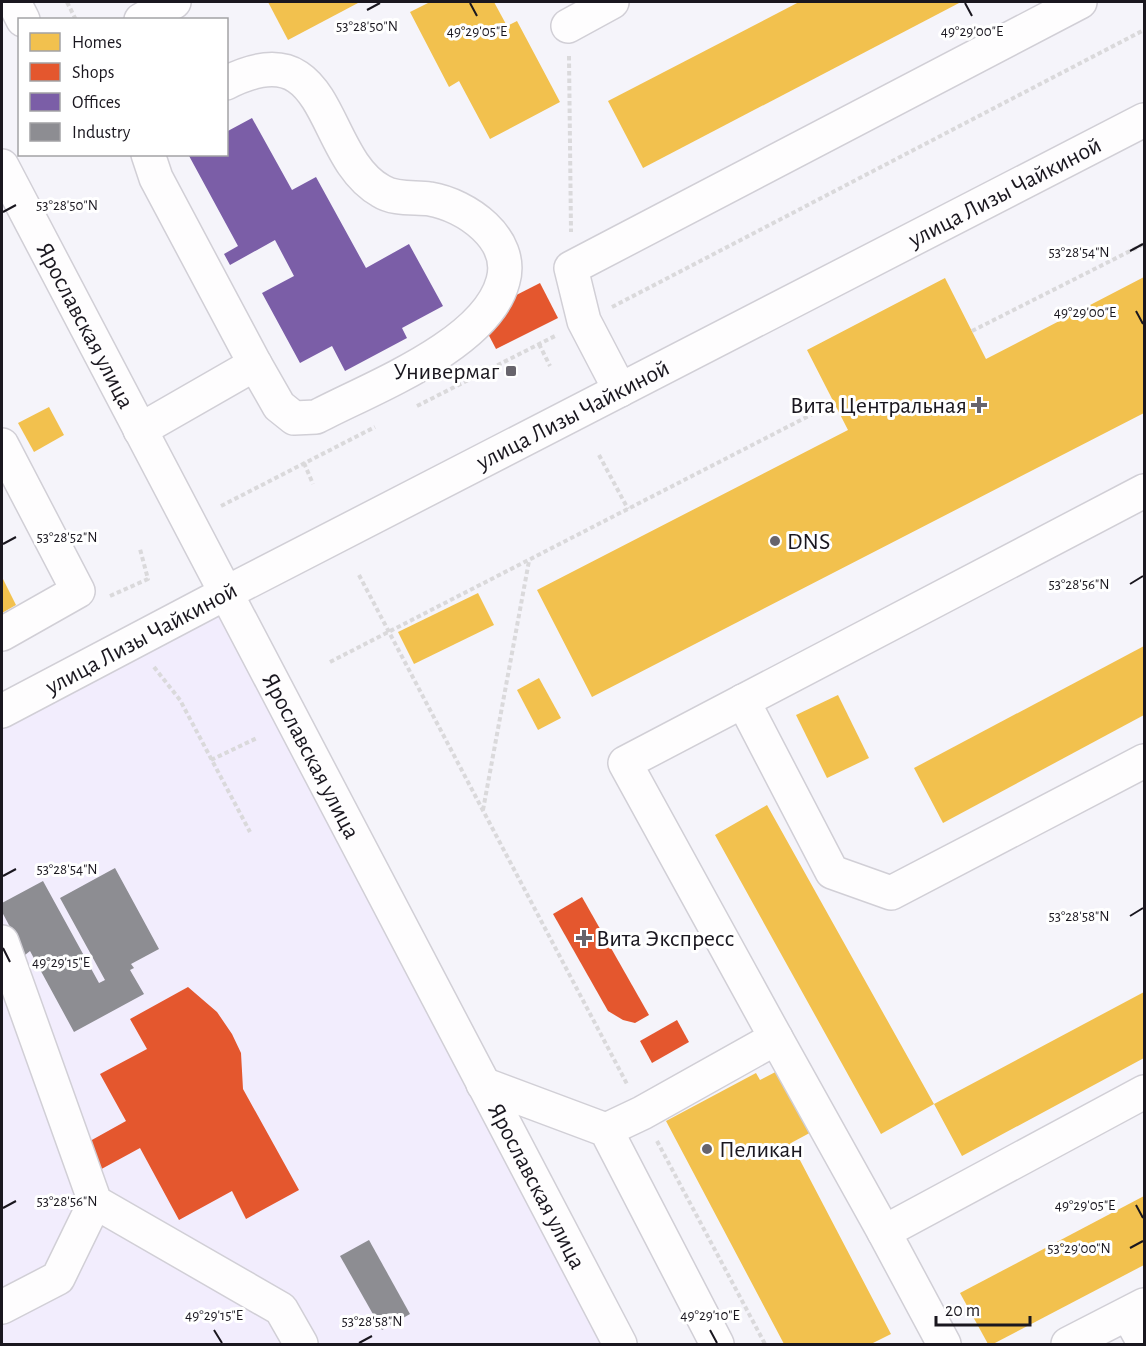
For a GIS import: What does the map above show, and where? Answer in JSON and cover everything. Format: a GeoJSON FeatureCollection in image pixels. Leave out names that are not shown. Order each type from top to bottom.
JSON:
{"type":"FeatureCollection","features":[{"type":"Feature","properties":{"kind":"main road"},"geometry":{"type":"LineString","coordinates":[[14,2],[23,18]]}},
{"type":"Feature","properties":{"kind":"main road"},"geometry":{"type":"LineString","coordinates":[[145,18],[174,2]]}},
{"type":"Feature","properties":{"kind":"main road"},"geometry":{"type":"LineString","coordinates":[[568,26],[612,2]]}},
{"type":"Feature","properties":{"kind":"main road"},"geometry":{"type":"LineString","coordinates":[[620,390],[585,321],[571,268],[1080,2]]}},
{"type":"Feature","properties":{"kind":"main road"},"geometry":{"type":"LineString","coordinates":[[149,156],[156,178],[255,364],[279,406],[294,418],[316,417],[449,347],[486,315],[504,281],[504,253],[490,230],[456,206],[381,192],[354,167],[317,96],[296,75],[272,70],[247,73],[228,82]]}},
{"type":"Feature","properties":{"kind":"main road","name":"улица Лизы Чайкиной"},"geometry":{"type":"LineString","coordinates":[[2,711],[226,593],[1144,120]]}},
{"type":"Feature","properties":{"kind":"main road","name":"Ярославская улица"},"geometry":{"type":"LineString","coordinates":[[2,166],[620,1344]]}},
{"type":"Feature","properties":{"kind":"main road"},"geometry":{"type":"LineString","coordinates":[[140,430],[255,364]]}},
{"type":"Feature","properties":{"kind":"main road"},"geometry":{"type":"LineString","coordinates":[[2,446],[78,591],[2,634]]}},
{"type":"Feature","properties":{"kind":"main road"},"geometry":{"type":"LineString","coordinates":[[944,1344],[625,763],[1144,491]]}},
{"type":"Feature","properties":{"kind":"main road"},"geometry":{"type":"LineString","coordinates":[[743,701],[832,872],[891,893],[1144,761]]}},
{"type":"Feature","properties":{"kind":"main road"},"geometry":{"type":"LineString","coordinates":[[2,943],[94,1202],[281,1309],[302,1344]]}},
{"type":"Feature","properties":{"kind":"main road"},"geometry":{"type":"LineString","coordinates":[[606,1130],[642,1113],[776,1038]]}},
{"type":"Feature","properties":{"kind":"main road"},"geometry":{"type":"LineString","coordinates":[[483,1084],[606,1130],[717,1344]]}},
{"type":"Feature","properties":{"kind":"main road"},"geometry":{"type":"LineString","coordinates":[[884,1232],[1144,1092]]}},
{"type":"Feature","properties":{"kind":"main road"},"geometry":{"type":"LineString","coordinates":[[2,1307],[58,1278],[94,1202]]}},
{"type":"Feature","properties":{"kind":"main road"},"geometry":{"type":"LineString","coordinates":[[1068,1344],[1136,1309],[1144,1342]]}},
{"type":"Feature","properties":{"kind":"path"},"geometry":{"type":"LineString","coordinates":[[67,2],[75,18]]}},
{"type":"Feature","properties":{"kind":"path"},"geometry":{"type":"LineString","coordinates":[[568,26],[571,268]]}},
{"type":"Feature","properties":{"kind":"path"},"geometry":{"type":"LineString","coordinates":[[411,409],[1144,30]]}},
{"type":"Feature","properties":{"kind":"path"},"geometry":{"type":"LineString","coordinates":[[972,331],[1144,244]]}},
{"type":"Feature","properties":{"kind":"path"},"geometry":{"type":"LineString","coordinates":[[539,344],[550,366]]}},
{"type":"Feature","properties":{"kind":"path"},"geometry":{"type":"LineString","coordinates":[[330,662],[834,403]]}},
{"type":"Feature","properties":{"kind":"path"},"geometry":{"type":"LineString","coordinates":[[221,506],[378,426]]}},
{"type":"Feature","properties":{"kind":"path"},"geometry":{"type":"LineString","coordinates":[[599,455],[628,509]]}},
{"type":"Feature","properties":{"kind":"path"},"geometry":{"type":"LineString","coordinates":[[304,463],[313,484]]}},
{"type":"Feature","properties":{"kind":"path"},"geometry":{"type":"LineString","coordinates":[[106,597],[148,579],[140,549]]}},
{"type":"Feature","properties":{"kind":"path"},"geometry":{"type":"LineString","coordinates":[[483,810],[529,560]]}},
{"type":"Feature","properties":{"kind":"path"},"geometry":{"type":"LineString","coordinates":[[359,575],[765,1344]]}},
{"type":"Feature","properties":{"kind":"path"},"geometry":{"type":"LineString","coordinates":[[134,642],[180,700],[250,832]]}},
{"type":"Feature","properties":{"kind":"path"},"geometry":{"type":"LineString","coordinates":[[211,760],[257,738]]}},
{"type":"Feature","properties":{"kind":"shaded area"},"geometry":{"type":"Polygon","coordinates":[[[219,608],[601,1344],[2,1344],[2,726],[219,608]]]}},
{"type":"Feature","properties":{"kind":"building: Homes"},"geometry":{"type":"Polygon","coordinates":[[[268,2],[357,2],[358,3],[288,40],[268,2]]]}},
{"type":"Feature","properties":{"kind":"building: Homes"},"geometry":{"type":"Polygon","coordinates":[[[430,2],[494,2],[507,26],[517,21],[560,102],[490,139],[459,81],[449,87],[410,12],[430,2]]]}},
{"type":"Feature","properties":{"kind":"building: Homes"},"geometry":{"type":"Polygon","coordinates":[[[799,2],[961,2],[643,168],[608,101],[799,2]]]}},
{"type":"Feature","properties":{"kind":"building: Homes"},"geometry":{"type":"Polygon","coordinates":[[[1144,277],[1144,413],[592,697],[537,590],[848,430],[807,350],[945,278],[986,359],[1144,277]]]}},
{"type":"Feature","properties":{"kind":"building: Homes"},"geometry":{"type":"Polygon","coordinates":[[[49,407],[64,435],[34,452],[18,423],[49,407]]]}},
{"type":"Feature","properties":{"kind":"building: Homes"},"geometry":{"type":"Polygon","coordinates":[[[2,577],[16,605],[2,613],[2,577]]]}},
{"type":"Feature","properties":{"kind":"building: Homes"},"geometry":{"type":"Polygon","coordinates":[[[478,593],[494,625],[414,664],[398,632],[478,593]]]}},
{"type":"Feature","properties":{"kind":"building: Homes"},"geometry":{"type":"Polygon","coordinates":[[[1144,646],[1144,715],[943,823],[914,768],[1144,646]]]}},
{"type":"Feature","properties":{"kind":"building: Homes"},"geometry":{"type":"Polygon","coordinates":[[[539,678],[561,718],[538,730],[517,690],[539,678]]]}},
{"type":"Feature","properties":{"kind":"building: Homes"},"geometry":{"type":"Polygon","coordinates":[[[838,695],[869,758],[827,778],[796,715],[838,695]]]}},
{"type":"Feature","properties":{"kind":"building: Homes"},"geometry":{"type":"Polygon","coordinates":[[[767,805],[934,1104],[881,1134],[715,835],[767,805]]]}},
{"type":"Feature","properties":{"kind":"building: Homes"},"geometry":{"type":"Polygon","coordinates":[[[1144,992],[1144,1058],[962,1156],[934,1104],[1144,992]]]}},
{"type":"Feature","properties":{"kind":"building: Homes"},"geometry":{"type":"Polygon","coordinates":[[[785,1067],[817,1129],[791,1143],[891,1334],[871,1344],[784,1344],[666,1121],[756,1073],[760,1080],[785,1067]]]}},
{"type":"Feature","properties":{"kind":"building: Homes"},"geometry":{"type":"Polygon","coordinates":[[[1144,1196],[1144,1265],[993,1344],[988,1344],[960,1293],[1144,1196]]]}},
{"type":"Feature","properties":{"kind":"building: Shops"},"geometry":{"type":"Polygon","coordinates":[[[540,283],[558,318],[496,349],[484,326],[495,306],[540,283]]]}},
{"type":"Feature","properties":{"kind":"building: Shops"},"geometry":{"type":"Polygon","coordinates":[[[582,897],[649,1015],[635,1023],[623,1020],[608,1011],[553,914],[582,897]]]}},
{"type":"Feature","properties":{"kind":"building: Shops"},"geometry":{"type":"Polygon","coordinates":[[[188,987],[217,1012],[232,1034],[241,1053],[243,1089],[299,1190],[246,1219],[232,1191],[179,1220],[140,1148],[96,1172],[81,1146],[126,1121],[100,1074],[147,1049],[130,1019],[188,987]]]}},
{"type":"Feature","properties":{"kind":"building: Shops"},"geometry":{"type":"Polygon","coordinates":[[[677,1020],[689,1042],[652,1063],[640,1041],[677,1020]]]}},
{"type":"Feature","properties":{"kind":"building: Offices"},"geometry":{"type":"Polygon","coordinates":[[[252,118],[292,190],[316,177],[366,268],[409,244],[443,306],[402,328],[407,338],[345,371],[332,346],[300,363],[262,293],[294,276],[275,240],[230,265],[224,254],[238,246],[189,156],[228,156],[228,131],[252,118]]]}},
{"type":"Feature","properties":{"kind":"building: Industry"},"geometry":{"type":"Polygon","coordinates":[[[115,868],[159,949],[131,964],[134,968],[130,970],[144,994],[74,1032],[30,951],[25,955],[2,912],[2,903],[43,881],[99,983],[105,980],[60,898],[115,868]]]}},
{"type":"Feature","properties":{"kind":"building: Industry"},"geometry":{"type":"Polygon","coordinates":[[[369,1240],[410,1314],[382,1330],[340,1256],[369,1240]]]}},
{"type":"Feature","properties":{"kind":"place","name":"Универмаг"},"geometry":{"type":"Point","coordinates":[511,371]}},
{"type":"Feature","properties":{"kind":"place","name":"Вита Центральная"},"geometry":{"type":"Point","coordinates":[979,405]}},
{"type":"Feature","properties":{"kind":"place","name":"DNS"},"geometry":{"type":"Point","coordinates":[775,541]}},
{"type":"Feature","properties":{"kind":"place","name":"Вита Экспресс"},"geometry":{"type":"Point","coordinates":[584,938]}},
{"type":"Feature","properties":{"kind":"place","name":"Пеликан"},"geometry":{"type":"Point","coordinates":[707,1149]}}]}
